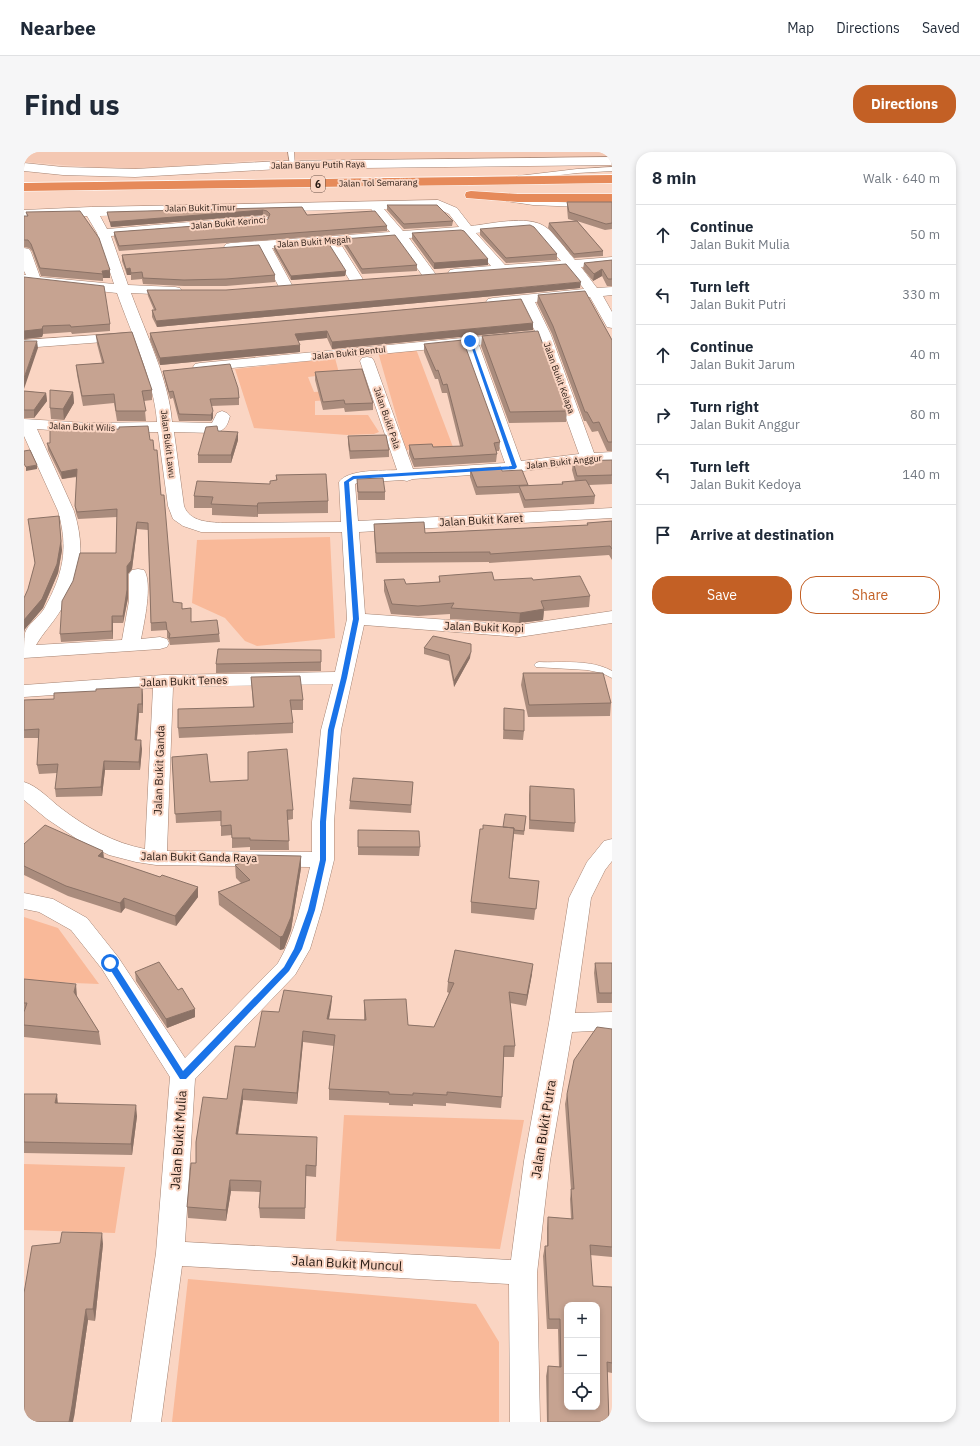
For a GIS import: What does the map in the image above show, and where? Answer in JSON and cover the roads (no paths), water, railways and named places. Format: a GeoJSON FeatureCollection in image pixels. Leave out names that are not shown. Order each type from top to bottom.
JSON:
{"type":"FeatureCollection","features":[{"type":"Feature","properties":{"kind":"highway","name":"Jalan Tol Semarang"},"geometry":{"type":"LineString","coordinates":[[24,187],[612,179]]}},
{"type":"Feature","properties":{"kind":"highway","name":"Jalan Tol Semarang"},"geometry":{"type":"LineString","coordinates":[[24,194],[417,190],[612,190]]}},
{"type":"Feature","properties":{"kind":"highway"},"geometry":{"type":"LineString","coordinates":[[417,190],[452,194],[525,198],[612,198]]}},
{"type":"Feature","properties":{"kind":"street","name":"Jalan Banyu Putih Raya"},"geometry":{"type":"LineString","coordinates":[[24,167],[63,171],[135,173],[293,165],[612,161]]}},
{"type":"Feature","properties":{"kind":"street"},"geometry":{"type":"LineString","coordinates":[[377,208],[419,204],[444,206],[453,211],[466,230],[502,269]]}},
{"type":"Feature","properties":{"kind":"street","name":"Jalan Bukit Timur"},"geometry":{"type":"LineString","coordinates":[[24,214],[91,211],[377,208]]}},
{"type":"Feature","properties":{"kind":"street"},"geometry":{"type":"LineString","coordinates":[[377,208],[400,235],[430,276]]}},
{"type":"Feature","properties":{"kind":"street","name":"Jalan Bukit Kerinci"},"geometry":{"type":"LineString","coordinates":[[102,233],[377,208]]}},
{"type":"Feature","properties":{"kind":"street","name":"Jalan Bukit Lawu"},"geometry":{"type":"LineString","coordinates":[[91,211],[102,233],[119,256],[122,289],[154,372],[164,413],[176,506],[179,515],[189,522],[201,527],[351,527]]}},
{"type":"Feature","properties":{"kind":"street","name":"Jalan Bukit Megah"},"geometry":{"type":"LineString","coordinates":[[216,248],[332,241],[512,225],[532,225],[545,233],[572,264]]}},
{"type":"Feature","properties":{"kind":"street"},"geometry":{"type":"LineString","coordinates":[[332,241],[364,281],[342,283]]}},
{"type":"Feature","properties":{"kind":"street","name":"Jalan Bukit Megah"},"geometry":{"type":"LineString","coordinates":[[264,245],[286,287]]}},
{"type":"Feature","properties":{"kind":"street"},"geometry":{"type":"LineString","coordinates":[[24,252],[29,280],[122,289],[191,292]]}},
{"type":"Feature","properties":{"kind":"street"},"geometry":{"type":"LineString","coordinates":[[415,277],[612,261]]}},
{"type":"Feature","properties":{"kind":"street"},"geometry":{"type":"LineString","coordinates":[[572,264],[594,293],[612,324]]}},
{"type":"Feature","properties":{"kind":"street"},"geometry":{"type":"LineString","coordinates":[[271,288],[302,286]]}},
{"type":"Feature","properties":{"kind":"street"},"geometry":{"type":"LineString","coordinates":[[478,303],[612,292]]}},
{"type":"Feature","properties":{"kind":"street","name":"Jalan Bukit Kelapa"},"geometry":{"type":"LineString","coordinates":[[526,299],[544,335],[588,458]]}},
{"type":"Feature","properties":{"kind":"street"},"geometry":{"type":"LineString","coordinates":[[24,344],[155,334]]}},
{"type":"Feature","properties":{"kind":"street","name":"Jalan Bukit Bentul"},"geometry":{"type":"LineString","coordinates":[[186,369],[544,335]]}},
{"type":"Feature","properties":{"kind":"street"},"geometry":{"type":"LineString","coordinates":[[470,341],[515,467]]}},
{"type":"Feature","properties":{"kind":"street","name":"Jalan Bukit Pala"},"geometry":{"type":"LineString","coordinates":[[367,360],[406,476]]}},
{"type":"Feature","properties":{"kind":"street"},"geometry":{"type":"LineString","coordinates":[[154,372],[170,370]]}},
{"type":"Feature","properties":{"kind":"street","name":"Jalan Bukit Wilis"},"geometry":{"type":"LineString","coordinates":[[26,424],[89,428],[214,428],[219,426],[222,416]]}},
{"type":"Feature","properties":{"kind":"street"},"geometry":{"type":"LineString","coordinates":[[24,651],[35,631],[51,612],[66,580],[72,555],[69,521],[66,511],[26,424]]}},
{"type":"Feature","properties":{"kind":"street","name":"Jalan Bukit Anggur"},"geometry":{"type":"LineString","coordinates":[[351,527],[346,482],[349,479],[515,467],[588,458],[612,457]]}},
{"type":"Feature","properties":{"kind":"street","name":"Jalan Bukit Karet"},"geometry":{"type":"LineString","coordinates":[[351,527],[612,513]]}},
{"type":"Feature","properties":{"kind":"street"},"geometry":{"type":"LineString","coordinates":[[183,1076],[287,969],[298,949],[309,916],[323,860],[323,822],[331,730],[344,678],[356,619],[351,527]]}},
{"type":"Feature","properties":{"kind":"street"},"geometry":{"type":"LineString","coordinates":[[130,645],[136,613],[139,586],[138,574]]}},
{"type":"Feature","properties":{"kind":"street","name":"Jalan Bukit Kopi"},"geometry":{"type":"LineString","coordinates":[[356,619],[519,631],[612,617]]}},
{"type":"Feature","properties":{"kind":"street"},"geometry":{"type":"LineString","coordinates":[[24,651],[160,643]]}},
{"type":"Feature","properties":{"kind":"street","name":"Jalan Bukit Tenes"},"geometry":{"type":"LineString","coordinates":[[24,691],[163,681],[344,678]]}},
{"type":"Feature","properties":{"kind":"street","name":"Jalan Bukit Ganda"},"geometry":{"type":"LineString","coordinates":[[156,858],[163,681]]}},
{"type":"Feature","properties":{"kind":"street","name":"Jalan Bukit Ganda Raya"},"geometry":{"type":"LineString","coordinates":[[24,789],[74,829],[108,847],[134,856],[156,858],[323,860]]}},
{"type":"Feature","properties":{"kind":"street","name":"Jalan Bukit Putra"},"geometry":{"type":"LineString","coordinates":[[525,1422],[523,1273],[537,1161],[561,1023],[580,898],[595,867],[612,846]]}},
{"type":"Feature","properties":{"kind":"street","name":"Jalan Bukit Mulia"},"geometry":{"type":"LineString","coordinates":[[24,901],[45,905],[79,924],[110,963],[183,1076],[170,1253],[146,1422]]}},
{"type":"Feature","properties":{"kind":"street"},"geometry":{"type":"LineString","coordinates":[[561,1023],[612,1021]]}},
{"type":"Feature","properties":{"kind":"street","name":"Jalan Bukit Muncul"},"geometry":{"type":"LineString","coordinates":[[170,1253],[523,1273]]}},
{"type":"Feature","properties":{"kind":"lane"},"geometry":{"type":"LineString","coordinates":[[291,152],[293,165]]}},
{"type":"Feature","properties":{"kind":"lane"},"geometry":{"type":"LineString","coordinates":[[494,181],[577,171],[612,169]]}},
{"type":"Feature","properties":{"kind":"lane"},"geometry":{"type":"LineString","coordinates":[[478,195],[533,204],[612,205]]}},
{"type":"Feature","properties":{"kind":"lane"},"geometry":{"type":"LineString","coordinates":[[539,665],[596,668],[607,671],[612,675]]}}]}
